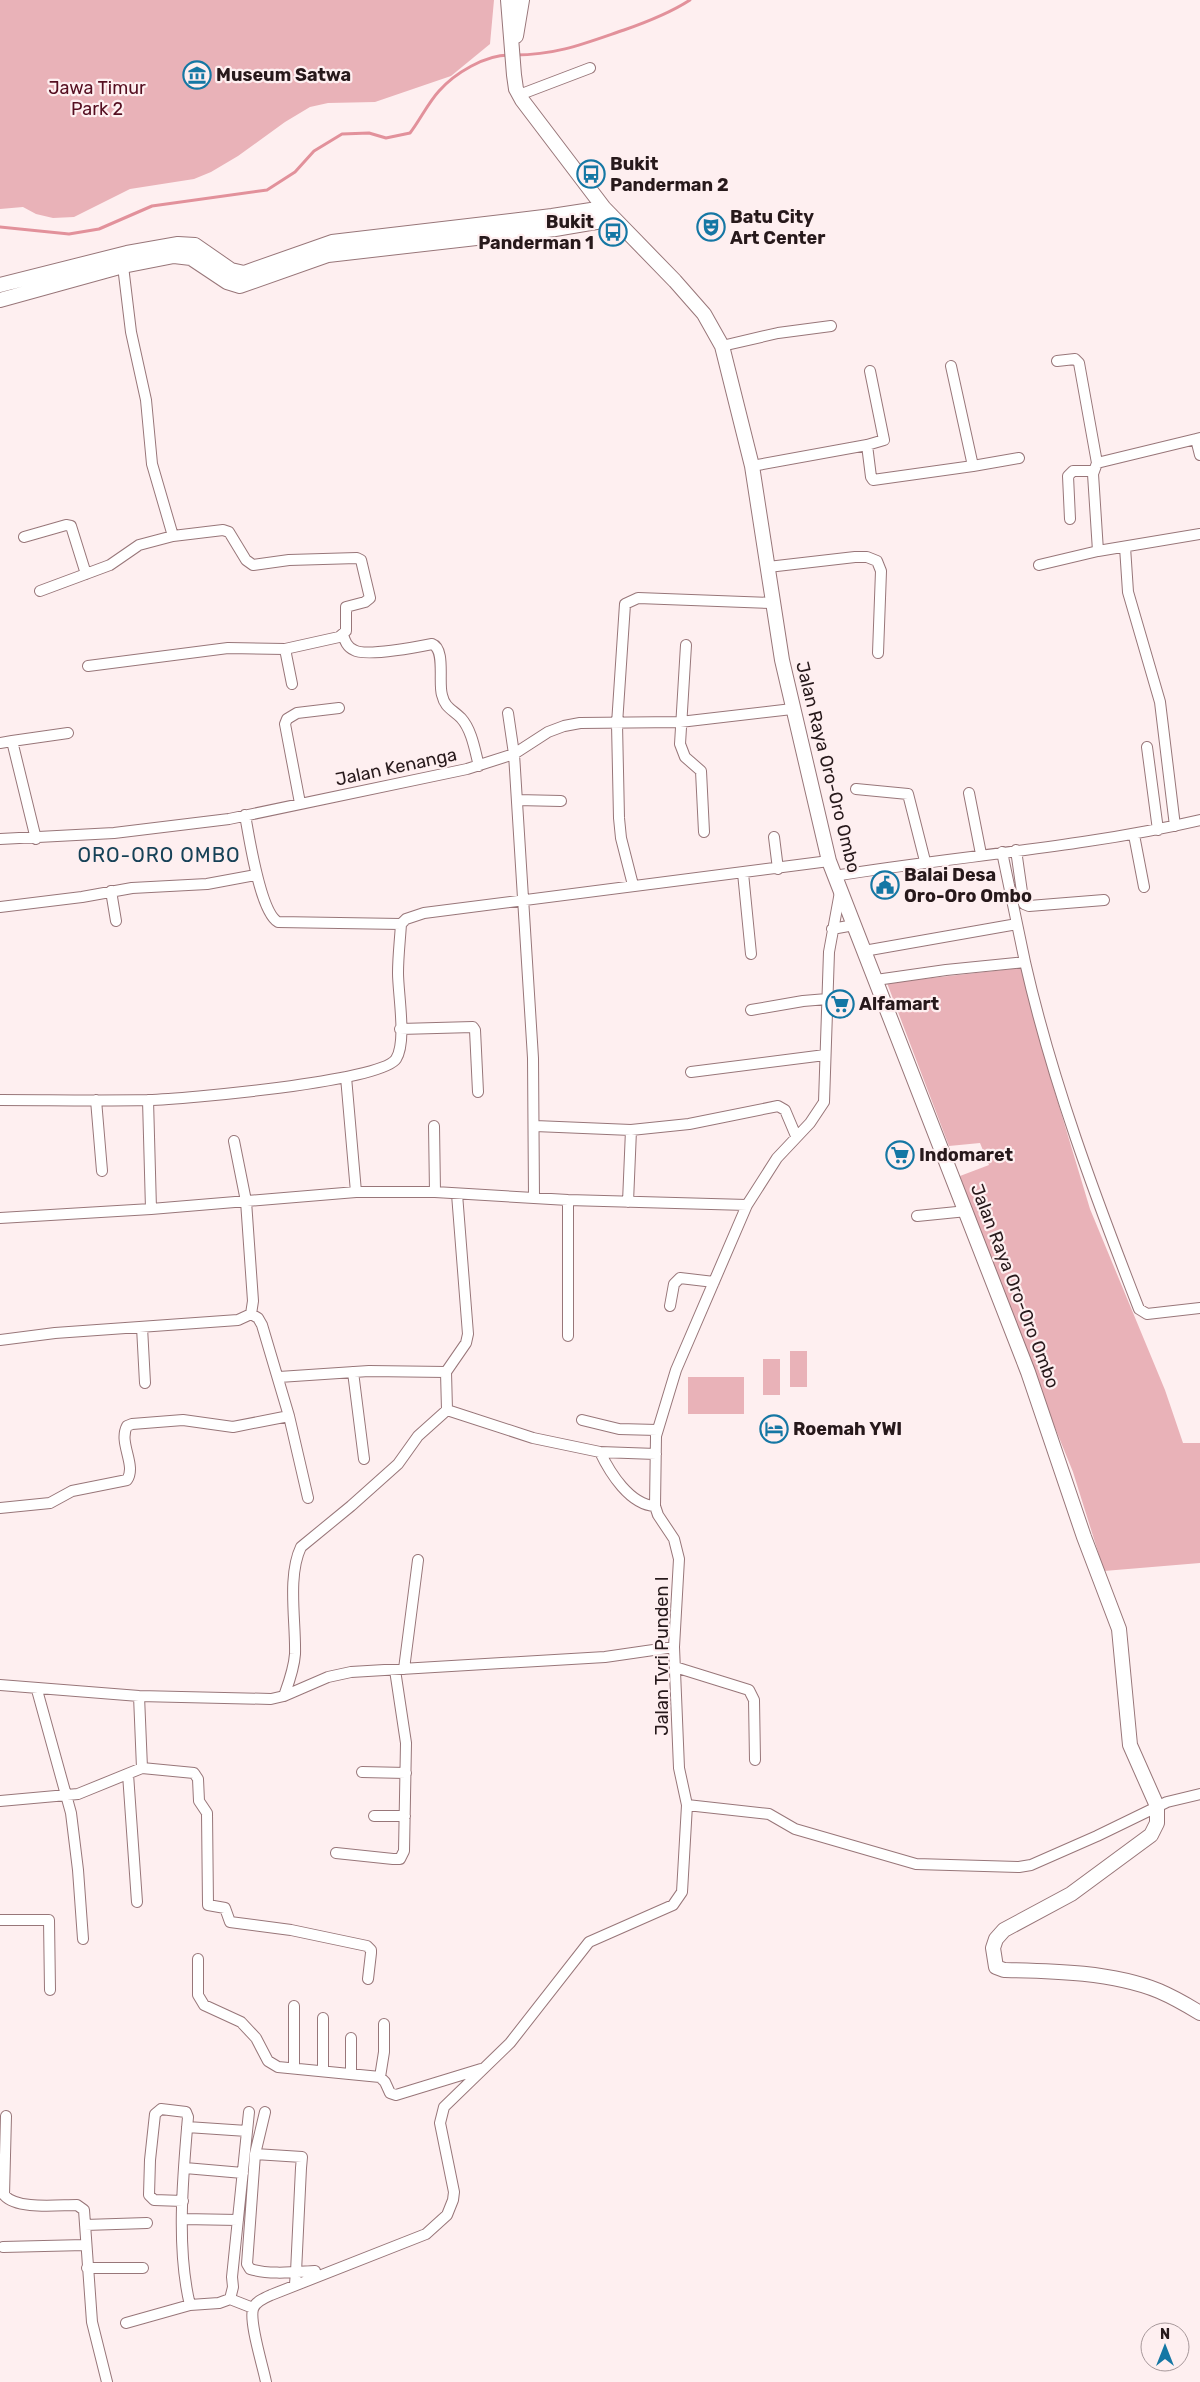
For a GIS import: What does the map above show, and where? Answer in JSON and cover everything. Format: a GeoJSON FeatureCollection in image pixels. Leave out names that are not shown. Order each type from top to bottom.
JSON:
{"type":"FeatureCollection","features":[{"type":"Feature","properties":{"kind":"main road","name":"Jalan Raya Oro-Oro Ombo"},"geometry":{"type":"LineString","coordinates":[[508,0],[516,89],[519,95],[604,208],[675,280],[704,314],[722,346],[752,466],[772,603],[792,709],[829,861],[967,1211],[1028,1372],[1084,1537],[1119,1629],[1130,1745],[1157,1806]]}},
{"type":"Feature","properties":{"kind":"main road","name":"Jalan Raya Oro-Oro Ombo"},"geometry":{"type":"LineString","coordinates":[[513,53],[522,0]]}},
{"type":"Feature","properties":{"kind":"main road"},"geometry":{"type":"LineString","coordinates":[[36,284],[127,253],[178,244],[195,245],[231,270],[244,273],[325,250],[604,208]]}},
{"type":"Feature","properties":{"kind":"main road"},"geometry":{"type":"LineString","coordinates":[[6,291],[123,266],[182,256],[198,262],[227,282],[240,286],[325,250],[555,229],[614,219]]}},
{"type":"Feature","properties":{"kind":"main road"},"geometry":{"type":"LineString","coordinates":[[1157,1806],[1157,1823],[1151,1835],[1071,1894],[1004,1930],[994,1944],[994,1963],[996,1967],[1004,1970],[1066,1971],[1127,1982],[1158,1991],[1200,2013]]}},
{"type":"Feature","properties":{"kind":"street"},"geometry":{"type":"LineString","coordinates":[[519,95],[590,68]]}},
{"type":"Feature","properties":{"kind":"street"},"geometry":{"type":"LineString","coordinates":[[123,266],[131,332],[146,400],[152,464],[174,536]]}},
{"type":"Feature","properties":{"kind":"street"},"geometry":{"type":"LineString","coordinates":[[722,346],[778,333],[830,326]]}},
{"type":"Feature","properties":{"kind":"street"},"geometry":{"type":"LineString","coordinates":[[1057,361],[1075,359],[1079,363],[1096,467],[1098,551]]}},
{"type":"Feature","properties":{"kind":"street"},"geometry":{"type":"LineString","coordinates":[[951,366],[973,466]]}},
{"type":"Feature","properties":{"kind":"street"},"geometry":{"type":"LineString","coordinates":[[752,466],[867,445],[885,438],[870,372]]}},
{"type":"Feature","properties":{"kind":"street"},"geometry":{"type":"LineString","coordinates":[[1070,519],[1068,476],[1073,471],[1096,467],[1198,439],[1200,455]]}},
{"type":"Feature","properties":{"kind":"street"},"geometry":{"type":"LineString","coordinates":[[867,445],[873,480],[1019,458]]}},
{"type":"Feature","properties":{"kind":"street"},"geometry":{"type":"LineString","coordinates":[[24,537],[66,525],[71,526],[86,574]]}},
{"type":"Feature","properties":{"kind":"street"},"geometry":{"type":"LineString","coordinates":[[40,590],[110,565],[139,545],[174,536],[223,530],[229,532],[246,560],[257,566],[289,560],[349,557],[361,560],[370,598],[365,602],[346,607],[346,626],[343,635],[345,642],[354,651],[360,652],[390,651],[432,644],[436,646],[440,652],[441,692],[444,703],[464,724],[474,746],[479,766]]}},
{"type":"Feature","properties":{"kind":"street"},"geometry":{"type":"LineString","coordinates":[[1039,565],[1098,551],[1200,534]]}},
{"type":"Feature","properties":{"kind":"street"},"geometry":{"type":"LineString","coordinates":[[1125,547],[1128,592],[1160,702],[1175,826]]}},
{"type":"Feature","properties":{"kind":"street"},"geometry":{"type":"LineString","coordinates":[[768,567],[855,557],[867,557],[877,561],[881,571],[878,653]]}},
{"type":"Feature","properties":{"kind":"street"},"geometry":{"type":"LineString","coordinates":[[633,885],[620,828],[617,724],[623,611],[628,601],[638,598],[772,603]]}},
{"type":"Feature","properties":{"kind":"street"},"geometry":{"type":"LineString","coordinates":[[88,666],[228,648],[285,649],[343,635]]}},
{"type":"Feature","properties":{"kind":"street"},"geometry":{"type":"LineString","coordinates":[[686,644],[680,722],[682,752],[701,771],[704,832]]}},
{"type":"Feature","properties":{"kind":"street"},"geometry":{"type":"LineString","coordinates":[[285,649],[292,684]]}},
{"type":"Feature","properties":{"kind":"street"},"geometry":{"type":"LineString","coordinates":[[300,803],[285,724],[287,719],[297,713],[339,708]]}},
{"type":"Feature","properties":{"kind":"street","name":"Jalan Kenanga"},"geometry":{"type":"LineString","coordinates":[[0,839],[36,839],[114,833],[246,815],[479,766],[514,754],[548,732],[564,726],[680,722],[792,709]]}},
{"type":"Feature","properties":{"kind":"street"},"geometry":{"type":"LineString","coordinates":[[508,713],[514,754],[533,1058],[535,1126],[534,1198]]}},
{"type":"Feature","properties":{"kind":"street"},"geometry":{"type":"LineString","coordinates":[[0,743],[68,733]]}},
{"type":"Feature","properties":{"kind":"street"},"geometry":{"type":"LineString","coordinates":[[12,741],[36,839]]}},
{"type":"Feature","properties":{"kind":"street"},"geometry":{"type":"LineString","coordinates":[[1147,747],[1158,830]]}},
{"type":"Feature","properties":{"kind":"street"},"geometry":{"type":"LineString","coordinates":[[856,789],[908,794],[925,862]]}},
{"type":"Feature","properties":{"kind":"street"},"geometry":{"type":"LineString","coordinates":[[969,793],[981,854]]}},
{"type":"Feature","properties":{"kind":"street"},"geometry":{"type":"LineString","coordinates":[[517,800],[562,801]]}},
{"type":"Feature","properties":{"kind":"street"},"geometry":{"type":"LineString","coordinates":[[246,815],[256,875],[271,916],[278,922],[401,924]]}},
{"type":"Feature","properties":{"kind":"street"},"geometry":{"type":"LineString","coordinates":[[834,876],[981,854],[1134,835],[1200,820]]}},
{"type":"Feature","properties":{"kind":"street"},"geometry":{"type":"LineString","coordinates":[[1134,835],[1144,886]]}},
{"type":"Feature","properties":{"kind":"street"},"geometry":{"type":"LineString","coordinates":[[774,836],[778,869]]}},
{"type":"Feature","properties":{"kind":"street"},"geometry":{"type":"LineString","coordinates":[[1016,850],[1024,904],[1029,906],[1104,900]]}},
{"type":"Feature","properties":{"kind":"street"},"geometry":{"type":"LineString","coordinates":[[1002,852],[1026,962],[1059,1085],[1105,1223],[1139,1309],[1147,1314],[1200,1308]]}},
{"type":"Feature","properties":{"kind":"street"},"geometry":{"type":"LineString","coordinates":[[0,1100],[148,1100],[267,1089],[373,1071],[394,1062],[399,1052],[398,972],[401,924],[406,919],[424,913],[829,861]]}},
{"type":"Feature","properties":{"kind":"street"},"geometry":{"type":"LineString","coordinates":[[743,873],[751,954]]}},
{"type":"Feature","properties":{"kind":"street"},"geometry":{"type":"LineString","coordinates":[[0,907],[82,897],[132,888],[207,884],[256,875]]}},
{"type":"Feature","properties":{"kind":"street"},"geometry":{"type":"LineString","coordinates":[[111,891],[116,921]]}},
{"type":"Feature","properties":{"kind":"street","name":"Jalan Tvri Punden I"},"geometry":{"type":"LineString","coordinates":[[295,2284],[426,2234],[447,2215],[451,2210],[454,2192],[440,2123],[444,2107],[510,2043],[589,1942],[673,1905],[678,1900],[684,1884],[687,1804],[679,1768],[674,1646],[678,1553],[674,1539],[658,1515],[655,1506],[657,1430],[676,1370],[747,1205],[777,1158],[810,1123],[824,1102],[827,998],[832,929],[840,892]]}},
{"type":"Feature","properties":{"kind":"street"},"geometry":{"type":"LineString","coordinates":[[864,951],[1017,924]]}},
{"type":"Feature","properties":{"kind":"street"},"geometry":{"type":"LineString","coordinates":[[832,929],[854,926]]}},
{"type":"Feature","properties":{"kind":"street"},"geometry":{"type":"LineString","coordinates":[[876,980],[946,970],[1026,962]]}},
{"type":"Feature","properties":{"kind":"street"},"geometry":{"type":"LineString","coordinates":[[750,1010],[827,998]]}},
{"type":"Feature","properties":{"kind":"street"},"geometry":{"type":"LineString","coordinates":[[400,1029],[473,1028],[475,1030],[478,1092]]}},
{"type":"Feature","properties":{"kind":"street"},"geometry":{"type":"LineString","coordinates":[[691,1072],[825,1055]]}},
{"type":"Feature","properties":{"kind":"street"},"geometry":{"type":"LineString","coordinates":[[346,1077],[356,1192]]}},
{"type":"Feature","properties":{"kind":"street"},"geometry":{"type":"LineString","coordinates":[[96,1100],[102,1171]]}},
{"type":"Feature","properties":{"kind":"street"},"geometry":{"type":"LineString","coordinates":[[148,1100],[151,1209]]}},
{"type":"Feature","properties":{"kind":"street"},"geometry":{"type":"LineString","coordinates":[[535,1126],[631,1130],[689,1124],[778,1106],[784,1110],[796,1136]]}},
{"type":"Feature","properties":{"kind":"street"},"geometry":{"type":"LineString","coordinates":[[434,1126],[435,1192]]}},
{"type":"Feature","properties":{"kind":"street"},"geometry":{"type":"LineString","coordinates":[[628,1202],[631,1130]]}},
{"type":"Feature","properties":{"kind":"street"},"geometry":{"type":"LineString","coordinates":[[234,1140],[246,1201],[253,1301],[251,1314]]}},
{"type":"Feature","properties":{"kind":"street"},"geometry":{"type":"LineString","coordinates":[[0,1218],[151,1209],[356,1192],[435,1192],[568,1200],[747,1205]]}},
{"type":"Feature","properties":{"kind":"street"},"geometry":{"type":"LineString","coordinates":[[284,1696],[293,1669],[294,1575],[297,1555],[301,1547],[398,1464],[418,1436],[447,1410],[446,1372],[468,1339],[457,1194]]}},
{"type":"Feature","properties":{"kind":"street"},"geometry":{"type":"LineString","coordinates":[[568,1200],[568,1336]]}},
{"type":"Feature","properties":{"kind":"street"},"geometry":{"type":"LineString","coordinates":[[917,1216],[967,1211]]}},
{"type":"Feature","properties":{"kind":"street"},"geometry":{"type":"LineString","coordinates":[[670,1306],[674,1284],[680,1278],[714,1282]]}},
{"type":"Feature","properties":{"kind":"street"},"geometry":{"type":"LineString","coordinates":[[0,1340],[55,1333],[238,1320],[251,1314]]}},
{"type":"Feature","properties":{"kind":"street"},"geometry":{"type":"LineString","coordinates":[[251,1314],[258,1318],[262,1325],[279,1378],[308,1498]]}},
{"type":"Feature","properties":{"kind":"street"},"geometry":{"type":"LineString","coordinates":[[142,1327],[145,1383]]}},
{"type":"Feature","properties":{"kind":"street"},"geometry":{"type":"LineString","coordinates":[[279,1378],[353,1372],[446,1372]]}},
{"type":"Feature","properties":{"kind":"street"},"geometry":{"type":"LineString","coordinates":[[353,1372],[364,1459]]}},
{"type":"Feature","properties":{"kind":"street"},"geometry":{"type":"LineString","coordinates":[[447,1410],[533,1438],[600,1452],[656,1454]]}},
{"type":"Feature","properties":{"kind":"street"},"geometry":{"type":"LineString","coordinates":[[0,1508],[50,1502],[72,1490],[127,1480],[130,1474],[124,1435],[128,1426],[132,1424],[183,1420],[233,1427],[289,1416]]}},
{"type":"Feature","properties":{"kind":"street"},"geometry":{"type":"LineString","coordinates":[[582,1420],[620,1429],[657,1430]]}},
{"type":"Feature","properties":{"kind":"street"},"geometry":{"type":"LineString","coordinates":[[600,1452],[608,1470],[625,1488],[641,1503],[655,1506]]}},
{"type":"Feature","properties":{"kind":"street"},"geometry":{"type":"LineString","coordinates":[[336,1853],[400,1859],[404,1851],[406,1743],[399,1669],[418,1560]]}},
{"type":"Feature","properties":{"kind":"street"},"geometry":{"type":"LineString","coordinates":[[0,1685],[37,1690],[139,1696],[270,1699],[284,1696],[328,1677],[351,1672],[605,1657],[674,1646]]}},
{"type":"Feature","properties":{"kind":"street"},"geometry":{"type":"LineString","coordinates":[[675,1667],[748,1690],[754,1700],[755,1760]]}},
{"type":"Feature","properties":{"kind":"street"},"geometry":{"type":"LineString","coordinates":[[37,1690],[66,1796],[76,1852],[83,1939]]}},
{"type":"Feature","properties":{"kind":"street"},"geometry":{"type":"LineString","coordinates":[[139,1696],[142,1768]]}},
{"type":"Feature","properties":{"kind":"street"},"geometry":{"type":"LineString","coordinates":[[0,1801],[66,1796],[88,1792],[142,1768],[194,1773],[198,1779],[199,1801],[207,1813],[208,1905],[225,1908],[230,1922],[291,1930],[369,1947],[371,1953],[368,1979]]}},
{"type":"Feature","properties":{"kind":"street"},"geometry":{"type":"LineString","coordinates":[[362,1772],[406,1773]]}},
{"type":"Feature","properties":{"kind":"street"},"geometry":{"type":"LineString","coordinates":[[128,1774],[137,1902]]}},
{"type":"Feature","properties":{"kind":"street"},"geometry":{"type":"LineString","coordinates":[[687,1804],[769,1814],[795,1829],[916,1864],[1020,1867],[1031,1865],[1088,1840],[1157,1806],[1200,1794]]}},
{"type":"Feature","properties":{"kind":"street"},"geometry":{"type":"LineString","coordinates":[[374,1816],[405,1816]]}},
{"type":"Feature","properties":{"kind":"street"},"geometry":{"type":"LineString","coordinates":[[0,1920],[49,1920],[50,1990]]}},
{"type":"Feature","properties":{"kind":"street"},"geometry":{"type":"LineString","coordinates":[[198,1959],[198,1995],[204,2005],[241,2022],[256,2038],[268,2061],[278,2067],[323,2070],[380,2078],[385,2082],[390,2093],[396,2095],[487,2066]]}},
{"type":"Feature","properties":{"kind":"street"},"geometry":{"type":"LineString","coordinates":[[294,2006],[294,2068]]}},
{"type":"Feature","properties":{"kind":"street"},"geometry":{"type":"LineString","coordinates":[[323,2018],[323,2070]]}},
{"type":"Feature","properties":{"kind":"street"},"geometry":{"type":"LineString","coordinates":[[380,2078],[384,2052],[384,2024]]}},
{"type":"Feature","properties":{"kind":"street"},"geometry":{"type":"LineString","coordinates":[[351,2038],[351,2074]]}},
{"type":"Feature","properties":{"kind":"street"},"geometry":{"type":"LineString","coordinates":[[183,2201],[154,2200],[150,2198],[150,2160],[157,2110],[186,2112],[183,2219],[185,2289],[190,2304]]}},
{"type":"Feature","properties":{"kind":"street"},"geometry":{"type":"LineString","coordinates":[[230,2298],[233,2287],[249,2112]]}},
{"type":"Feature","properties":{"kind":"street"},"geometry":{"type":"LineString","coordinates":[[265,2112],[256,2154],[248,2264],[250,2269],[258,2272],[315,2271]]}},
{"type":"Feature","properties":{"kind":"street"},"geometry":{"type":"LineString","coordinates":[[6,2116],[4,2195],[10,2202],[81,2206],[84,2210],[92,2322],[107,2382]]}},
{"type":"Feature","properties":{"kind":"street"},"geometry":{"type":"LineString","coordinates":[[187,2127],[247,2131]]}},
{"type":"Feature","properties":{"kind":"street"},"geometry":{"type":"LineString","coordinates":[[256,2154],[302,2157],[295,2284],[259,2301],[253,2308],[252,2320],[266,2382]]}},
{"type":"Feature","properties":{"kind":"street"},"geometry":{"type":"LineString","coordinates":[[185,2168],[243,2173]]}},
{"type":"Feature","properties":{"kind":"street"},"geometry":{"type":"LineString","coordinates":[[183,2219],[238,2220]]}},
{"type":"Feature","properties":{"kind":"street"},"geometry":{"type":"LineString","coordinates":[[85,2225],[148,2224]]}},
{"type":"Feature","properties":{"kind":"street"},"geometry":{"type":"LineString","coordinates":[[3,2246],[85,2244]]}},
{"type":"Feature","properties":{"kind":"street"},"geometry":{"type":"LineString","coordinates":[[87,2268],[143,2268]]}},
{"type":"Feature","properties":{"kind":"street"},"geometry":{"type":"LineString","coordinates":[[126,2324],[190,2304],[219,2302],[230,2298],[253,2308]]}},
{"type":"Feature","properties":{"kind":"green space","name":"Jawa Timur Park 2"},"geometry":{"type":"Polygon","coordinates":[[[0,0],[494,0],[490,44],[451,76],[375,102],[328,103],[310,107],[211,172],[194,179],[130,189],[74,217],[53,218],[36,214],[23,207],[0,209],[0,0]]]}},
{"type":"Feature","properties":{"kind":"green space"},"geometry":{"type":"Polygon","coordinates":[[[1021,968],[1050,1076],[1090,1209],[1165,1390],[1183,1443],[1200,1443],[1200,1563],[1104,1571],[1073,1472],[1015,1329],[960,1176],[989,1165],[980,1143],[949,1146],[887,983],[1021,968]]]}},
{"type":"Feature","properties":{"kind":"green space"},"geometry":{"type":"Polygon","coordinates":[[[790,1351],[807,1351],[807,1387],[790,1387],[790,1351]]]}},
{"type":"Feature","properties":{"kind":"green space"},"geometry":{"type":"Polygon","coordinates":[[[763,1359],[780,1359],[780,1395],[763,1395],[763,1359]]]}},
{"type":"Feature","properties":{"kind":"green space"},"geometry":{"type":"Polygon","coordinates":[[[688,1377],[744,1377],[744,1414],[688,1414],[688,1377]]]}},
{"type":"Feature","properties":{"kind":"waterway"},"geometry":{"type":"LineString","coordinates":[[515,55],[558,51],[584,44],[650,20],[690,0]]}},
{"type":"Feature","properties":{"kind":"waterway"},"geometry":{"type":"LineString","coordinates":[[0,227],[69,234],[99,229],[152,206],[267,190],[295,172],[314,151],[342,134],[369,133],[386,138],[410,133],[435,96],[453,78],[471,66],[490,58],[509,55]]}},
{"type":"Feature","properties":{"kind":"place","name":"Museum Satwa"},"geometry":{"type":"Point","coordinates":[197,75]}},
{"type":"Feature","properties":{"kind":"place","name":"Bukit Panderman 2"},"geometry":{"type":"Point","coordinates":[591,174]}},
{"type":"Feature","properties":{"kind":"place","name":"Batu City Art Center"},"geometry":{"type":"Point","coordinates":[711,227]}},
{"type":"Feature","properties":{"kind":"place","name":"Bukit Panderman 1"},"geometry":{"type":"Point","coordinates":[613,232]}},
{"type":"Feature","properties":{"kind":"place","name":"Balai Desa Oro-Oro Ombo"},"geometry":{"type":"Point","coordinates":[885,885]}},
{"type":"Feature","properties":{"kind":"place","name":"Alfamart"},"geometry":{"type":"Point","coordinates":[840,1004]}},
{"type":"Feature","properties":{"kind":"place","name":"Indomaret"},"geometry":{"type":"Point","coordinates":[900,1155]}},
{"type":"Feature","properties":{"kind":"place","name":"Roemah YWI"},"geometry":{"type":"Point","coordinates":[774,1429]}},
{"type":"Feature","properties":{"kind":"district","name":"ORO-ORO OMBO"},"geometry":{"type":"Point","coordinates":[159,855]}}]}
